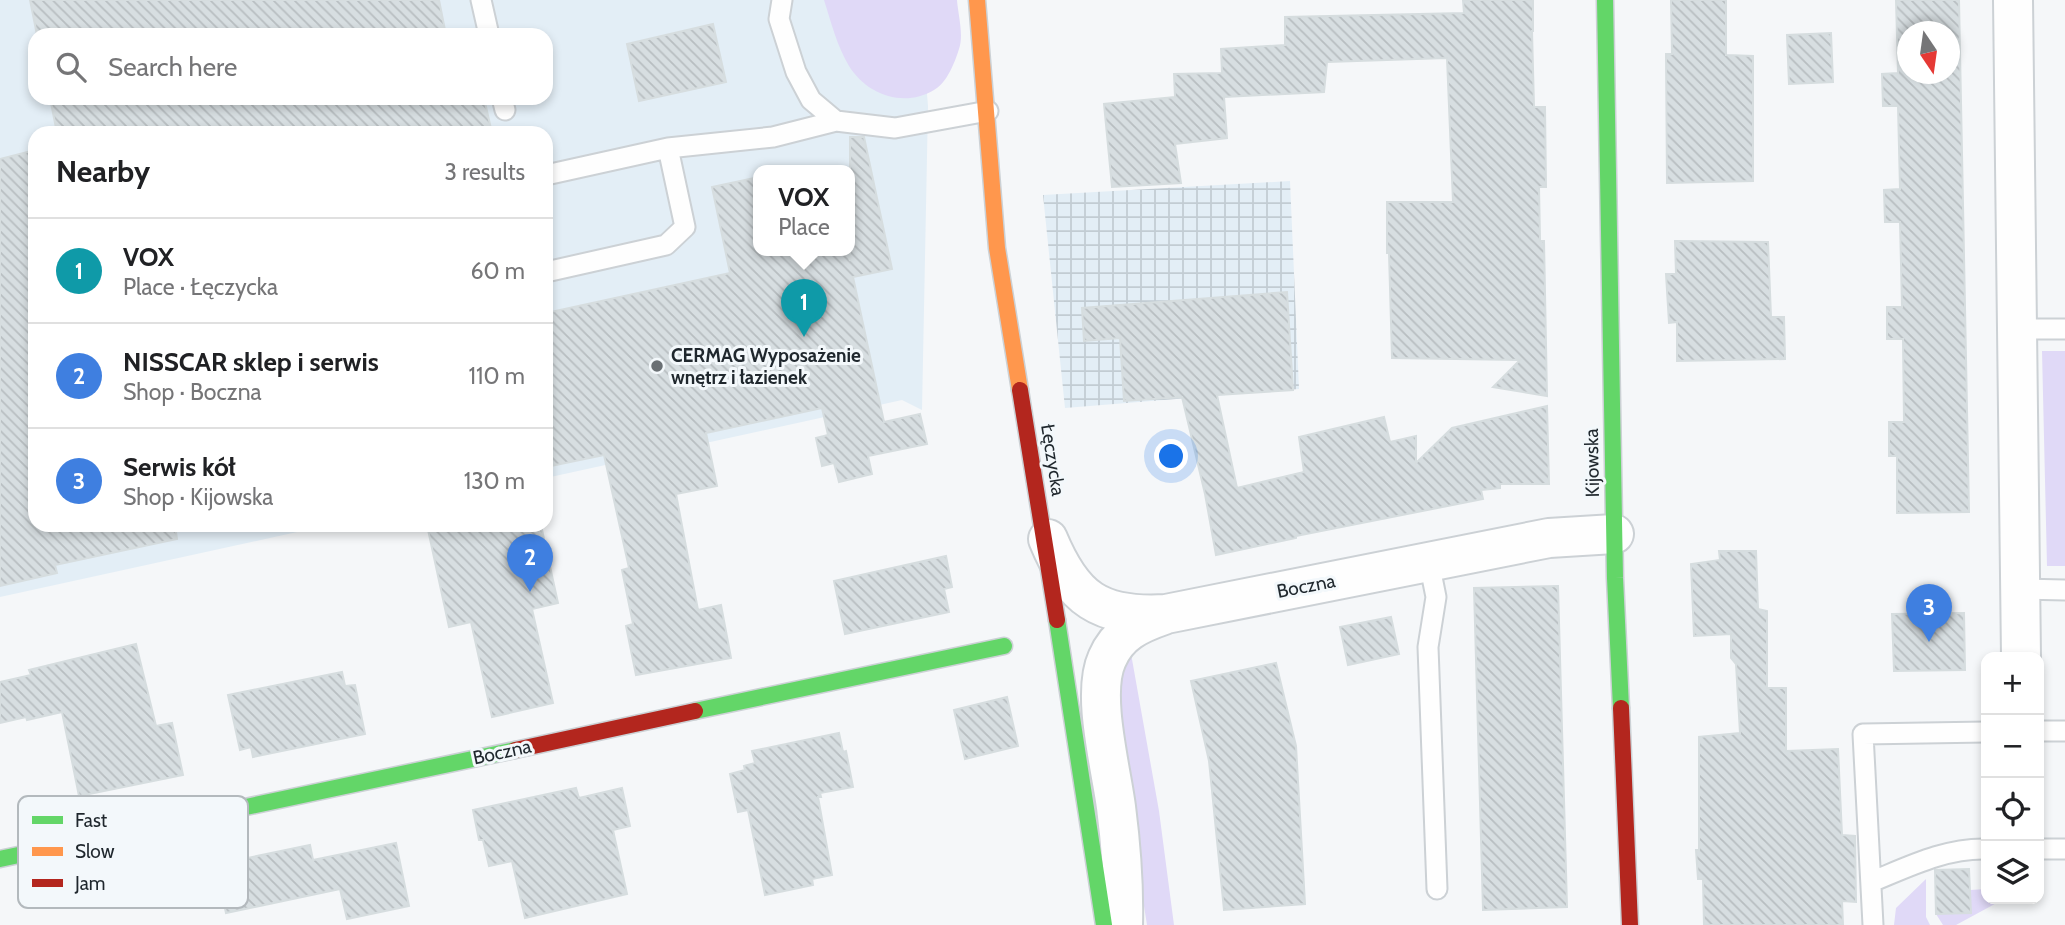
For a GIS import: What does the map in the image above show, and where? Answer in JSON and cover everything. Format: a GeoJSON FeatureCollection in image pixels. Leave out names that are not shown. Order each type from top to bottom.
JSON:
{"type":"FeatureCollection","features":[{"type":"Feature","properties":{"kind":"street","name":"Łęczycka"},"geometry":{"type":"LineString","coordinates":[[977,0],[997,248],[1104,925]]}},
{"type":"Feature","properties":{"kind":"street","name":"Kijowska"},"geometry":{"type":"LineString","coordinates":[[1605,0],[1614,534],[1630,925]]}},
{"type":"Feature","properties":{"kind":"street"},"geometry":{"type":"LineString","coordinates":[[2013,0],[2021,652]]}},
{"type":"Feature","properties":{"kind":"street","name":"Boczna"},"geometry":{"type":"LineString","coordinates":[[1042,524],[1059,566],[1073,586],[1088,599],[1111,611],[1149,615],[1166,614],[1549,538],[1614,534]]}},
{"type":"Feature","properties":{"kind":"street"},"geometry":{"type":"LineString","coordinates":[[1063,660],[1069,634],[1079,622],[1094,614],[1111,611]]}},
{"type":"Feature","properties":{"kind":"street"},"geometry":{"type":"LineString","coordinates":[[1124,925],[1116,809],[1101,695],[1102,674],[1114,645],[1124,633],[1166,614]]}},
{"type":"Feature","properties":{"kind":"street","name":"Boczna"},"geometry":{"type":"LineString","coordinates":[[248,806],[1004,646]]}},
{"type":"Feature","properties":{"kind":"street","name":"Boczna"},"geometry":{"type":"LineString","coordinates":[[0,859],[18,855]]}},
{"type":"Feature","properties":{"kind":"lane"},"geometry":{"type":"LineString","coordinates":[[481,0],[487,28]]}},
{"type":"Feature","properties":{"kind":"lane"},"geometry":{"type":"LineString","coordinates":[[782,0],[779,19],[796,72],[811,100],[836,121]]}},
{"type":"Feature","properties":{"kind":"lane"},"geometry":{"type":"LineString","coordinates":[[553,173],[668,148],[772,137],[836,121],[895,128],[988,111]]}},
{"type":"Feature","properties":{"kind":"lane"},"geometry":{"type":"LineString","coordinates":[[553,270],[666,245],[685,227],[668,148]]}},
{"type":"Feature","properties":{"kind":"lane"},"geometry":{"type":"LineString","coordinates":[[2017,329],[2065,329]]}},
{"type":"Feature","properties":{"kind":"lane"},"geometry":{"type":"LineString","coordinates":[[1429,562],[1436,597],[1428,647],[1437,889]]}},
{"type":"Feature","properties":{"kind":"lane"},"geometry":{"type":"LineString","coordinates":[[2019,589],[2065,590]]}},
{"type":"Feature","properties":{"kind":"lane"},"geometry":{"type":"LineString","coordinates":[[2044,731],[2065,731]]}},
{"type":"Feature","properties":{"kind":"lane"},"geometry":{"type":"LineString","coordinates":[[1873,925],[1863,734],[1981,732]]}},
{"type":"Feature","properties":{"kind":"lane"},"geometry":{"type":"LineString","coordinates":[[1871,883],[1930,858],[1964,849],[1981,849]]}},
{"type":"Feature","properties":{"kind":"lane"},"geometry":{"type":"LineString","coordinates":[[2044,849],[2065,849]]}},
{"type":"Feature","properties":{"kind":"shaded area"},"geometry":{"type":"Polygon","coordinates":[[[0,0],[919,0],[928,106],[922,410],[902,400],[553,476],[553,126],[28,126],[28,532],[297,532],[0,597],[0,0]]]}},
{"type":"Feature","properties":{"kind":"shaded area"},"geometry":{"type":"Polygon","coordinates":[[[824,0],[957,0],[960,43],[947,77],[934,90],[911,98],[887,96],[866,85],[845,58],[824,0]]]}},
{"type":"Feature","properties":{"kind":"shaded area"},"geometry":{"type":"Polygon","coordinates":[[[1290,181],[1299,389],[1065,408],[1043,195],[1290,181]]]}},
{"type":"Feature","properties":{"kind":"shaded area"},"geometry":{"type":"Polygon","coordinates":[[[2042,351],[2065,351],[2065,566],[2047,566],[2042,351]]]}},
{"type":"Feature","properties":{"kind":"shaded area"},"geometry":{"type":"Polygon","coordinates":[[[1130,648],[1159,811],[1174,925],[1147,925],[1120,755],[1113,689],[1130,648]]]}},
{"type":"Feature","properties":{"kind":"shaded area"},"geometry":{"type":"Polygon","coordinates":[[[1926,879],[1926,917],[1930,925],[1894,925],[1896,908],[1926,879]]]}},
{"type":"Feature","properties":{"kind":"shaded area"},"geometry":{"type":"Polygon","coordinates":[[[1981,889],[1981,904],[1995,904],[1956,925],[1943,925],[1936,914],[1970,913],[1970,890],[1981,889]]]}},
{"type":"Feature","properties":{"kind":"building"},"geometry":{"type":"Polygon","coordinates":[[[30,0],[439,0],[445,28],[36,28],[30,0]]]}},
{"type":"Feature","properties":{"kind":"building"},"geometry":{"type":"Polygon","coordinates":[[[1463,0],[1533,0],[1534,107],[1545,107],[1546,187],[1539,187],[1540,241],[1544,241],[1547,396],[1493,387],[1520,360],[1392,358],[1387,202],[1453,202],[1447,58],[1327,62],[1324,92],[1224,97],[1227,138],[1175,144],[1181,183],[1112,187],[1104,104],[1175,97],[1174,74],[1222,73],[1221,49],[1285,45],[1285,17],[1464,13],[1463,0]]]}},
{"type":"Feature","properties":{"kind":"building"},"geometry":{"type":"Polygon","coordinates":[[[1671,0],[1726,0],[1726,55],[1753,56],[1753,181],[1667,183],[1666,54],[1672,54],[1671,0]]]}},
{"type":"Feature","properties":{"kind":"building"},"geometry":{"type":"Polygon","coordinates":[[[1896,0],[1959,0],[1959,21],[1897,21],[1897,36],[1896,0]]]}},
{"type":"Feature","properties":{"kind":"building"},"geometry":{"type":"Polygon","coordinates":[[[713,24],[726,82],[639,101],[627,44],[713,24]]]}},
{"type":"Feature","properties":{"kind":"building"},"geometry":{"type":"Polygon","coordinates":[[[1831,33],[1833,82],[1789,84],[1787,35],[1831,33]]]}},
{"type":"Feature","properties":{"kind":"building"},"geometry":{"type":"Polygon","coordinates":[[[1960,51],[1969,512],[1897,513],[1897,456],[1889,456],[1889,422],[1904,422],[1903,339],[1887,339],[1887,307],[1902,307],[1900,222],[1885,222],[1884,190],[1900,189],[1898,106],[1883,106],[1882,74],[1897,73],[1897,84],[1960,84],[1960,51]]]}},
{"type":"Feature","properties":{"kind":"building"},"geometry":{"type":"Polygon","coordinates":[[[51,105],[486,105],[490,126],[56,126],[51,105]]]}},
{"type":"Feature","properties":{"kind":"building"},"geometry":{"type":"Polygon","coordinates":[[[850,137],[864,137],[892,269],[853,277],[884,422],[920,414],[927,444],[868,456],[872,474],[839,482],[834,463],[822,466],[816,438],[828,435],[822,408],[706,433],[717,486],[676,494],[698,610],[721,605],[731,658],[636,675],[626,626],[633,624],[622,570],[629,568],[604,455],[553,466],[553,311],[730,273],[712,187],[753,178],[753,256],[848,256],[850,261],[850,256],[855,256],[855,165],[850,165],[850,137]]]}},
{"type":"Feature","properties":{"kind":"building"},"geometry":{"type":"Polygon","coordinates":[[[28,152],[28,532],[176,532],[177,539],[55,565],[57,573],[0,586],[0,159],[28,152]]]}},
{"type":"Feature","properties":{"kind":"building"},"geometry":{"type":"Polygon","coordinates":[[[1675,241],[1768,242],[1771,317],[1784,317],[1785,359],[1677,361],[1677,322],[1669,323],[1666,274],[1676,274],[1675,241]]]}},
{"type":"Feature","properties":{"kind":"building"},"geometry":{"type":"Polygon","coordinates":[[[1287,292],[1293,390],[1217,395],[1237,488],[1304,472],[1299,437],[1384,417],[1390,442],[1416,436],[1416,463],[1452,428],[1547,406],[1549,484],[1500,484],[1500,488],[1481,490],[1483,499],[1296,536],[1216,555],[1182,397],[1124,401],[1120,338],[1084,341],[1082,308],[1287,292]]]}},
{"type":"Feature","properties":{"kind":"building"},"geometry":{"type":"Polygon","coordinates":[[[429,532],[543,532],[558,603],[532,609],[553,703],[492,717],[471,622],[449,627],[429,532]]]}},
{"type":"Feature","properties":{"kind":"building"},"geometry":{"type":"Polygon","coordinates":[[[1719,551],[1756,551],[1758,609],[1767,611],[1767,688],[1786,688],[1786,751],[1838,749],[1842,835],[1855,836],[1856,902],[1842,901],[1843,925],[1704,925],[1703,879],[1698,879],[1696,850],[1699,850],[1699,737],[1740,733],[1736,664],[1731,658],[1731,634],[1694,636],[1691,564],[1720,560],[1719,551]]]}},
{"type":"Feature","properties":{"kind":"building"},"geometry":{"type":"Polygon","coordinates":[[[946,556],[952,587],[944,589],[949,612],[845,634],[834,581],[946,556]]]}},
{"type":"Feature","properties":{"kind":"building"},"geometry":{"type":"Polygon","coordinates":[[[1558,586],[1567,907],[1483,910],[1474,588],[1558,586]]]}},
{"type":"Feature","properties":{"kind":"building"},"geometry":{"type":"Polygon","coordinates":[[[1964,613],[1965,670],[1894,671],[1892,614],[1964,613]]]}},
{"type":"Feature","properties":{"kind":"building"},"geometry":{"type":"Polygon","coordinates":[[[1391,617],[1399,654],[1348,665],[1340,627],[1391,617]]]}},
{"type":"Feature","properties":{"kind":"building"},"geometry":{"type":"Polygon","coordinates":[[[136,644],[156,726],[172,723],[183,775],[79,796],[62,712],[0,723],[0,682],[31,675],[29,670],[136,644]]]}},
{"type":"Feature","properties":{"kind":"building"},"geometry":{"type":"Polygon","coordinates":[[[1276,663],[1296,746],[1305,904],[1224,910],[1209,761],[1191,681],[1276,663]]]}},
{"type":"Feature","properties":{"kind":"building"},"geometry":{"type":"Polygon","coordinates":[[[342,672],[345,686],[355,685],[365,734],[253,757],[251,747],[240,750],[228,695],[342,672]]]}},
{"type":"Feature","properties":{"kind":"building"},"geometry":{"type":"Polygon","coordinates":[[[1007,697],[1018,746],[965,759],[954,710],[1007,697]]]}},
{"type":"Feature","properties":{"kind":"building"},"geometry":{"type":"Polygon","coordinates":[[[839,733],[843,752],[846,751],[853,787],[820,793],[821,797],[818,797],[832,875],[812,879],[813,885],[765,895],[748,810],[738,812],[730,774],[745,770],[744,766],[755,763],[752,751],[839,733]]]}},
{"type":"Feature","properties":{"kind":"building"},"geometry":{"type":"Polygon","coordinates":[[[576,788],[579,798],[622,788],[630,826],[613,830],[627,894],[525,918],[512,861],[489,866],[483,840],[479,840],[473,810],[576,788]]]}},
{"type":"Feature","properties":{"kind":"building"},"geometry":{"type":"Polygon","coordinates":[[[396,843],[409,906],[347,919],[340,889],[226,913],[225,908],[248,908],[248,858],[310,845],[313,860],[396,843]]]}},
{"type":"Feature","properties":{"kind":"building"},"geometry":{"type":"Polygon","coordinates":[[[1969,869],[1971,913],[1936,914],[1935,870],[1969,869]]]}},
{"type":"Feature","properties":{"kind":"traffic: fast"},"geometry":{"type":"LineString","coordinates":[[1605,0],[1615,578],[1621,708]]}},
{"type":"Feature","properties":{"kind":"traffic: fast"},"geometry":{"type":"LineString","coordinates":[[1057,620],[1104,925]]}},
{"type":"Feature","properties":{"kind":"traffic: fast"},"geometry":{"type":"LineString","coordinates":[[695,711],[1004,646]]}},
{"type":"Feature","properties":{"kind":"traffic: fast"},"geometry":{"type":"LineString","coordinates":[[248,807],[515,750]]}},
{"type":"Feature","properties":{"kind":"traffic: fast"},"geometry":{"type":"LineString","coordinates":[[0,859],[18,855]]}},
{"type":"Feature","properties":{"kind":"traffic: slow"},"geometry":{"type":"LineString","coordinates":[[977,0],[997,248],[1020,390]]}},
{"type":"Feature","properties":{"kind":"traffic: jam"},"geometry":{"type":"LineString","coordinates":[[1020,390],[1057,620]]}},
{"type":"Feature","properties":{"kind":"traffic: jam"},"geometry":{"type":"LineString","coordinates":[[1621,708],[1630,925]]}},
{"type":"Feature","properties":{"kind":"traffic: jam"},"geometry":{"type":"LineString","coordinates":[[515,750],[695,711]]}},
{"type":"Feature","properties":{"kind":"place","name":"VOX"},"geometry":{"type":"Point","coordinates":[804,337]}},
{"type":"Feature","properties":{"kind":"place","name":"CERMAG Wyposażenie wnętrz i łazienek"},"geometry":{"type":"Point","coordinates":[657,366]}},
{"type":"Feature","properties":{"kind":"place","name":"NISSCAR sklep i serwis"},"geometry":{"type":"Point","coordinates":[530,592]}},
{"type":"Feature","properties":{"kind":"place","name":"Serwis kół"},"geometry":{"type":"Point","coordinates":[1929,642]}}]}
